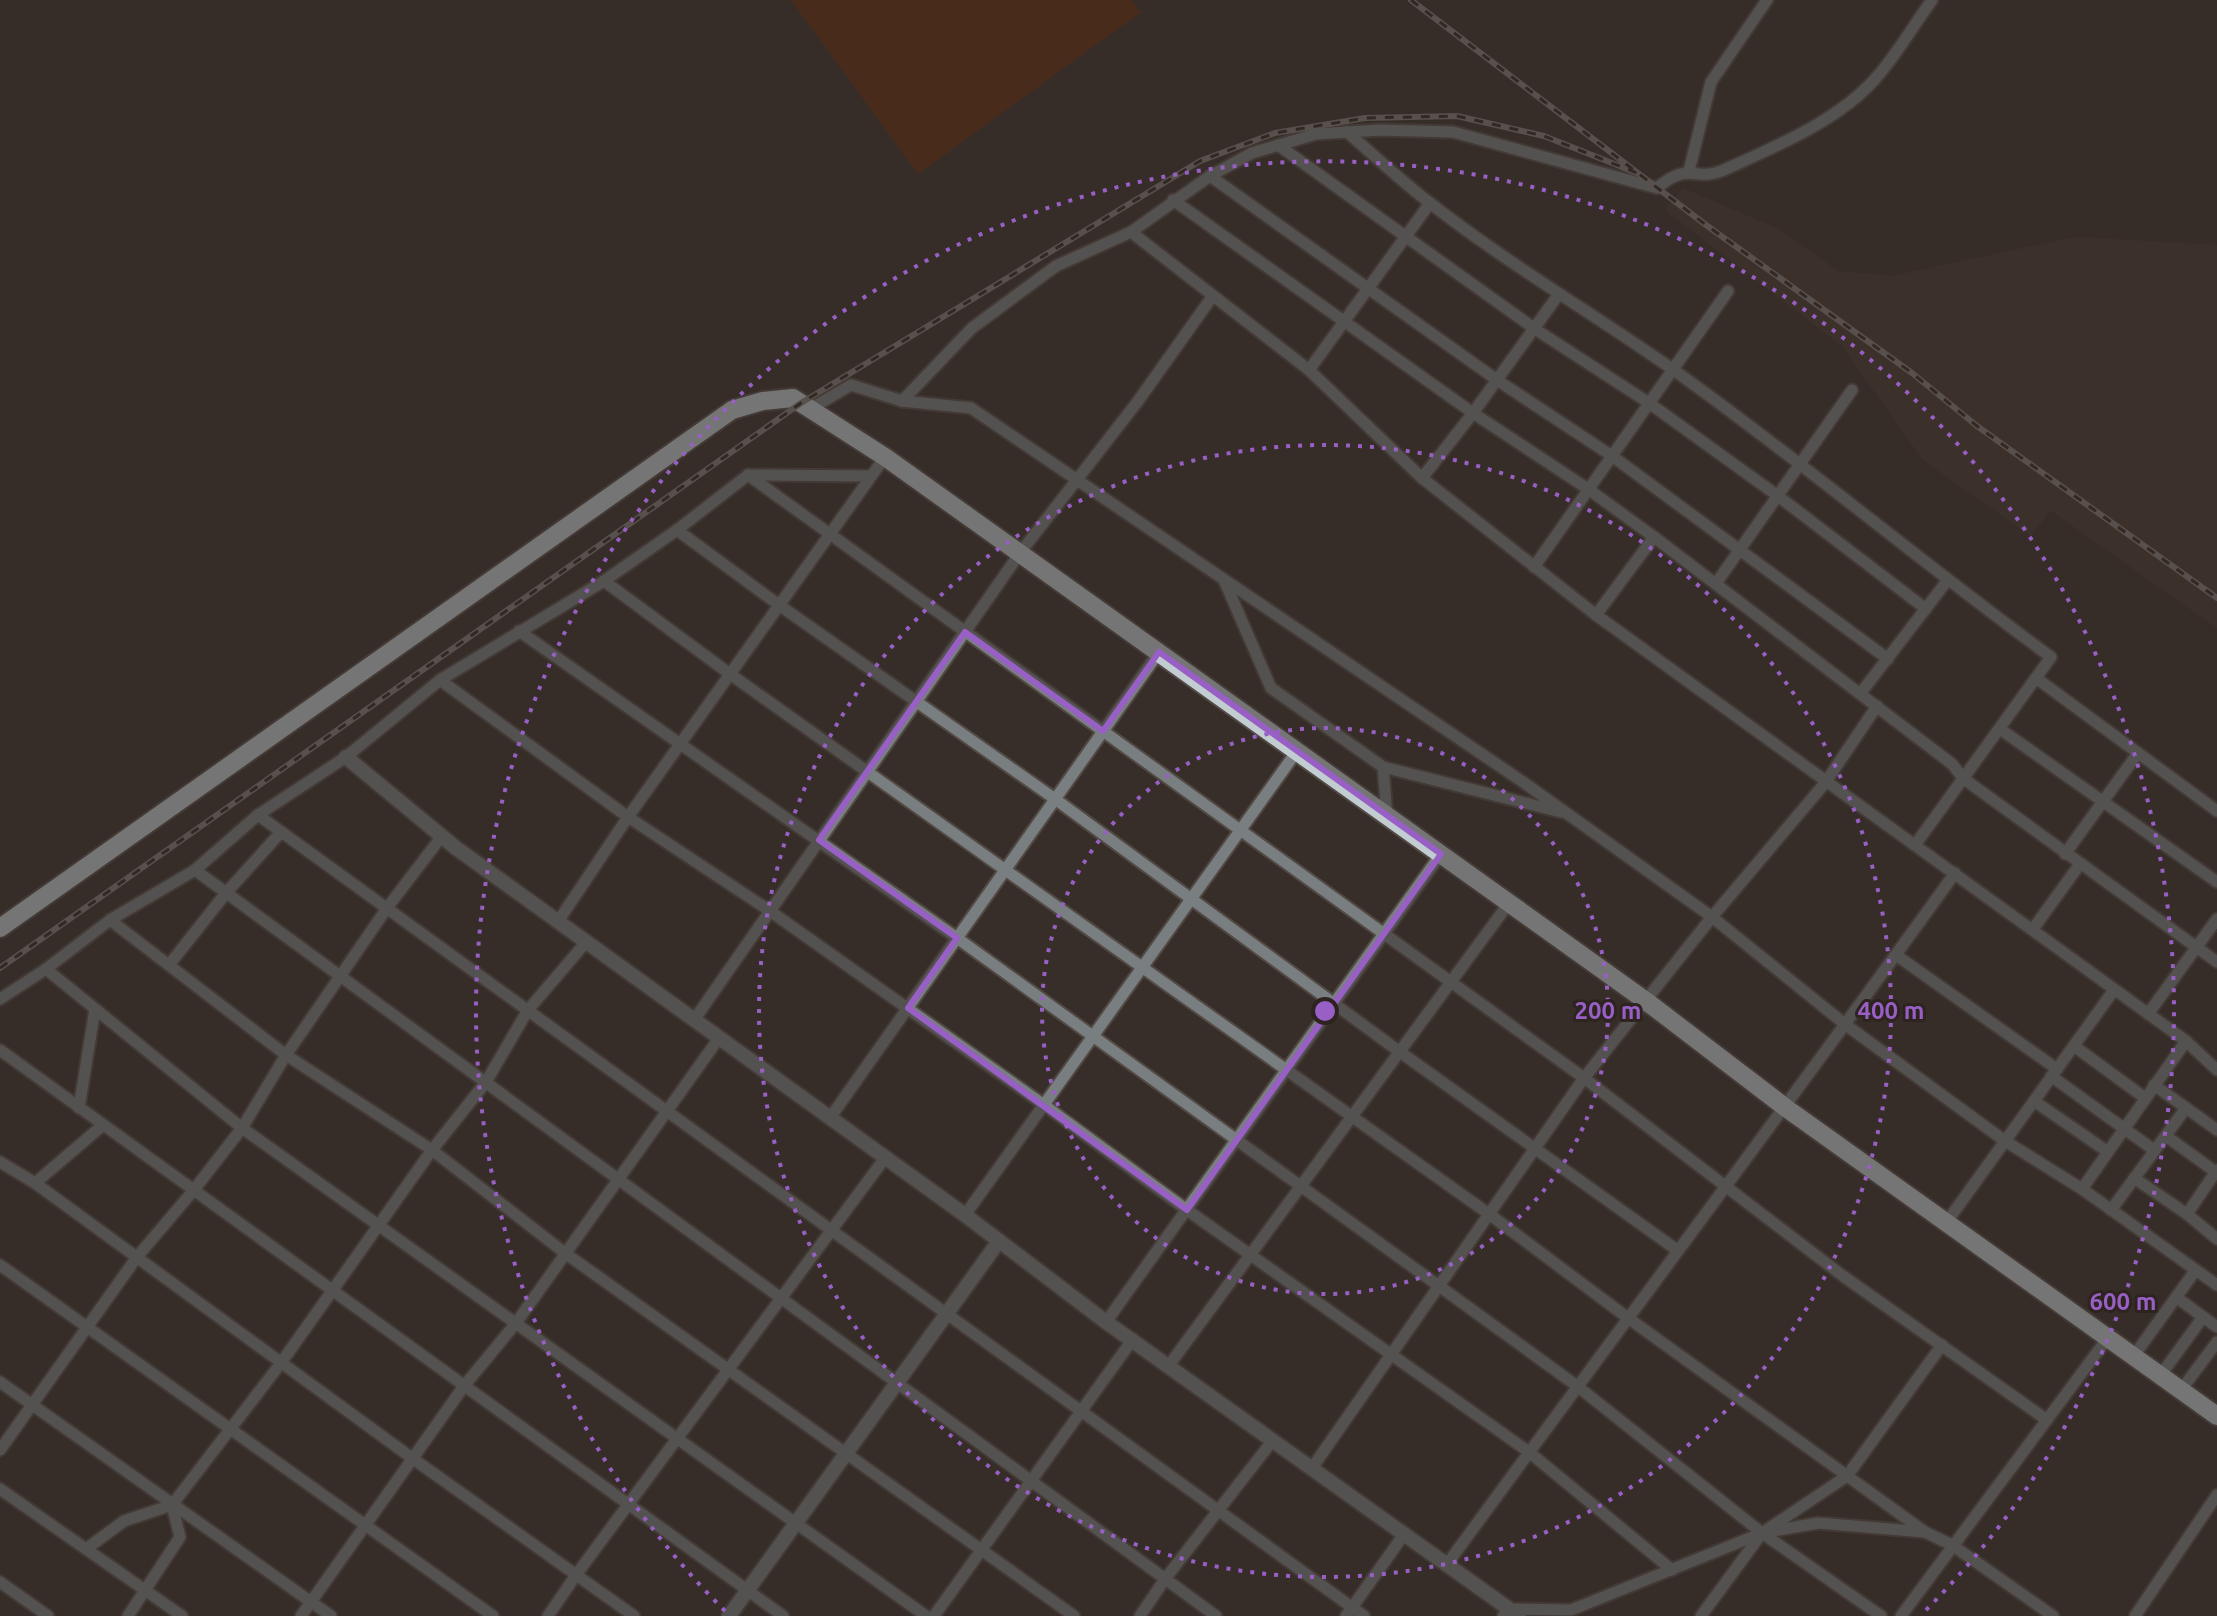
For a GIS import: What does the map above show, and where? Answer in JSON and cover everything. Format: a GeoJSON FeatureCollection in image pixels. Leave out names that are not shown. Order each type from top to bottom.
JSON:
{"type":"FeatureCollection","features":[{"type":"Feature","properties":{"kind":"main road"},"geometry":{"type":"LineString","coordinates":[[0,928],[732,410],[763,401],[793,398],[885,457],[1159,652],[1646,1001],[1786,1108],[2217,1416]]}},
{"type":"Feature","properties":{"kind":"street"},"geometry":{"type":"LineString","coordinates":[[1689,171],[1711,82],[1767,0]]}},
{"type":"Feature","properties":{"kind":"street"},"geometry":{"type":"LineString","coordinates":[[902,401],[972,328],[1056,266],[1131,232],[1173,200],[1252,153],[1316,134],[1453,132],[1657,188],[1672,175],[1689,171],[1712,175],[1787,142],[1832,115],[1874,81],[1932,0]]}},
{"type":"Feature","properties":{"kind":"street"},"geometry":{"type":"LineString","coordinates":[[1347,132],[1430,203],[1801,463],[1947,581],[2051,657],[1915,845]]}},
{"type":"Feature","properties":{"kind":"street"},"geometry":{"type":"LineString","coordinates":[[1278,145],[1535,329],[1649,403],[1926,609]]}},
{"type":"Feature","properties":{"kind":"street"},"geometry":{"type":"LineString","coordinates":[[1210,176],[1497,380],[1612,456],[1888,659]]}},
{"type":"Feature","properties":{"kind":"street"},"geometry":{"type":"LineString","coordinates":[[1173,200],[1717,582],[1952,764],[1964,779],[2217,962]]}},
{"type":"Feature","properties":{"kind":"street"},"geometry":{"type":"LineString","coordinates":[[1309,370],[1430,203]]}},
{"type":"Feature","properties":{"kind":"street"},"geometry":{"type":"LineString","coordinates":[[1131,232],[1309,370],[1422,478],[1596,615],[2186,1041],[2217,1070]]}},
{"type":"Feature","properties":{"kind":"street"},"geometry":{"type":"LineString","coordinates":[[1534,567],[1728,291]]}},
{"type":"Feature","properties":{"kind":"street"},"geometry":{"type":"LineString","coordinates":[[1422,478],[1559,294]]}},
{"type":"Feature","properties":{"kind":"street"},"geometry":{"type":"LineString","coordinates":[[694,1020],[1020,553],[1138,401],[1212,297]]}},
{"type":"Feature","properties":{"kind":"street"},"geometry":{"type":"LineString","coordinates":[[810,409],[851,385],[902,401],[971,408],[1569,815],[1712,917],[1846,1025],[2005,1141],[2082,1189],[2217,1285]]}},
{"type":"Feature","properties":{"kind":"street"},"geometry":{"type":"LineString","coordinates":[[1717,582],[1852,390]]}},
{"type":"Feature","properties":{"kind":"street"},"geometry":{"type":"LineString","coordinates":[[559,920],[628,817],[885,457]]}},
{"type":"Feature","properties":{"kind":"street"},"geometry":{"type":"LineString","coordinates":[[0,999],[46,969],[110,920],[195,870],[258,815],[346,757],[440,680],[604,581],[748,475],[871,476]]}},
{"type":"Feature","properties":{"kind":"street"},"geometry":{"type":"LineString","coordinates":[[748,475],[1584,1078],[1843,1276],[2047,1420]]}},
{"type":"Feature","properties":{"kind":"street"},"geometry":{"type":"LineString","coordinates":[[677,530],[1055,799],[1677,1250]]}},
{"type":"Feature","properties":{"kind":"street"},"geometry":{"type":"LineString","coordinates":[[1596,615],[1654,537]]}},
{"type":"Feature","properties":{"kind":"street"},"geometry":{"type":"LineString","coordinates":[[1223,577],[1271,688],[1383,767],[1569,815]]}},
{"type":"Feature","properties":{"kind":"street"},"geometry":{"type":"LineString","coordinates":[[604,581],[1489,1214],[1925,1532],[1952,1545],[2053,1616]]}},
{"type":"Feature","properties":{"kind":"street"},"geometry":{"type":"LineString","coordinates":[[1860,694],[1947,581]]}},
{"type":"Feature","properties":{"kind":"street"},"geometry":{"type":"LineString","coordinates":[[519,631],[957,938],[1439,1286],[1577,1386],[1762,1533],[1881,1616]]}},
{"type":"Feature","properties":{"kind":"street"},"geometry":{"type":"LineString","coordinates":[[830,1118],[1159,652]]}},
{"type":"Feature","properties":{"kind":"street"},"geometry":{"type":"LineString","coordinates":[[2036,678],[2217,811]]}},
{"type":"Feature","properties":{"kind":"street"},"geometry":{"type":"LineString","coordinates":[[440,680],[628,817],[908,1008],[1529,1452],[1672,1570]]}},
{"type":"Feature","properties":{"kind":"street"},"geometry":{"type":"LineString","coordinates":[[1312,1468],[1584,1078],[1712,917],[1825,783],[1877,706]]}},
{"type":"Feature","properties":{"kind":"street"},"geometry":{"type":"LineString","coordinates":[[2000,729],[2217,882]]}},
{"type":"Feature","properties":{"kind":"street"},"geometry":{"type":"LineString","coordinates":[[965,1215],[1297,751]]}},
{"type":"Feature","properties":{"kind":"street"},"geometry":{"type":"LineString","coordinates":[[2065,854],[2138,753]]}},
{"type":"Feature","properties":{"kind":"street"},"geometry":{"type":"LineString","coordinates":[[346,757],[442,836],[965,1215],[1106,1322],[1170,1364],[1448,1563],[1511,1614],[1571,1610],[1762,1533],[1847,1476],[1942,1345]]}},
{"type":"Feature","properties":{"kind":"street"},"geometry":{"type":"LineString","coordinates":[[1383,767],[1387,816]]}},
{"type":"Feature","properties":{"kind":"street"},"geometry":{"type":"LineString","coordinates":[[258,815],[1218,1510],[1349,1612],[1364,1616]]}},
{"type":"Feature","properties":{"kind":"street"},"geometry":{"type":"LineString","coordinates":[[169,965],[226,893],[281,832]]}},
{"type":"Feature","properties":{"kind":"street"},"geometry":{"type":"LineString","coordinates":[[0,1450],[137,1257],[242,1128],[286,1055],[387,908],[442,836]]}},
{"type":"Feature","properties":{"kind":"street"},"geometry":{"type":"LineString","coordinates":[[1106,1322],[1441,854]]}},
{"type":"Feature","properties":{"kind":"street"},"geometry":{"type":"LineString","coordinates":[[2033,929],[2080,864]]}},
{"type":"Feature","properties":{"kind":"street"},"geometry":{"type":"LineString","coordinates":[[195,870],[1216,1616]]}},
{"type":"Feature","properties":{"kind":"street"},"geometry":{"type":"LineString","coordinates":[[1448,1563],[1677,1250],[1786,1108],[1955,873]]}},
{"type":"Feature","properties":{"kind":"street"},"geometry":{"type":"LineString","coordinates":[[1170,1364],[1509,903]]}},
{"type":"Feature","properties":{"kind":"street"},"geometry":{"type":"LineString","coordinates":[[2148,1014],[2217,919]]}},
{"type":"Feature","properties":{"kind":"street"},"geometry":{"type":"LineString","coordinates":[[110,920],[286,1055],[432,1150],[565,1253],[1074,1616]]}},
{"type":"Feature","properties":{"kind":"street"},"geometry":{"type":"LineString","coordinates":[[86,1549],[124,1521],[172,1505],[281,1363],[432,1150],[486,1082],[528,1010],[587,941]]}},
{"type":"Feature","properties":{"kind":"street"},"geometry":{"type":"LineString","coordinates":[[1896,955],[2154,1150]]}},
{"type":"Feature","properties":{"kind":"street"},"geometry":{"type":"LineString","coordinates":[[46,969],[242,1128],[926,1616]]}},
{"type":"Feature","properties":{"kind":"street"},"geometry":{"type":"LineString","coordinates":[[1946,1223],[2114,990]]}},
{"type":"Feature","properties":{"kind":"street"},"geometry":{"type":"LineString","coordinates":[[79,1108],[95,1009]]}},
{"type":"Feature","properties":{"kind":"street"},"geometry":{"type":"LineString","coordinates":[[301,1616],[464,1386],[516,1323],[620,1180],[719,1038]]}},
{"type":"Feature","properties":{"kind":"street"},"geometry":{"type":"LineString","coordinates":[[2082,1189],[2186,1041]]}},
{"type":"Feature","properties":{"kind":"street"},"geometry":{"type":"LineString","coordinates":[[2074,1046],[2145,1098]]}},
{"type":"Feature","properties":{"kind":"street"},"geometry":{"type":"LineString","coordinates":[[0,1050],[783,1616]]}},
{"type":"Feature","properties":{"kind":"street"},"geometry":{"type":"LineString","coordinates":[[2154,1085],[2217,1130]]}},
{"type":"Feature","properties":{"kind":"street"},"geometry":{"type":"LineString","coordinates":[[2034,1101],[2108,1152]]}},
{"type":"Feature","properties":{"kind":"street"},"geometry":{"type":"LineString","coordinates":[[2111,1210],[2186,1108]]}},
{"type":"Feature","properties":{"kind":"street"},"geometry":{"type":"LineString","coordinates":[[35,1183],[103,1125]]}},
{"type":"Feature","properties":{"kind":"street"},"geometry":{"type":"LineString","coordinates":[[2166,1136],[2217,1171],[2187,1214]]}},
{"type":"Feature","properties":{"kind":"street"},"geometry":{"type":"LineString","coordinates":[[548,1616],[885,1158]]}},
{"type":"Feature","properties":{"kind":"street"},"geometry":{"type":"LineString","coordinates":[[0,1162],[35,1183],[634,1616]]}},
{"type":"Feature","properties":{"kind":"street"},"geometry":{"type":"LineString","coordinates":[[2134,1178],[2217,1239]]}},
{"type":"Feature","properties":{"kind":"street"},"geometry":{"type":"LineString","coordinates":[[729,1616],[999,1241]]}},
{"type":"Feature","properties":{"kind":"street"},"geometry":{"type":"LineString","coordinates":[[0,1265],[493,1616]]}},
{"type":"Feature","properties":{"kind":"street"},"geometry":{"type":"LineString","coordinates":[[2133,1357],[2195,1271]]}},
{"type":"Feature","properties":{"kind":"street"},"geometry":{"type":"LineString","coordinates":[[2176,1297],[2217,1327]]}},
{"type":"Feature","properties":{"kind":"street"},"geometry":{"type":"LineString","coordinates":[[2160,1376],[2203,1317]]}},
{"type":"Feature","properties":{"kind":"street"},"geometry":{"type":"LineString","coordinates":[[934,1616],[1133,1339]]}},
{"type":"Feature","properties":{"kind":"street"},"geometry":{"type":"LineString","coordinates":[[1901,1616],[2107,1339]]}},
{"type":"Feature","properties":{"kind":"street"},"geometry":{"type":"LineString","coordinates":[[2181,1390],[2217,1342]]}},
{"type":"Feature","properties":{"kind":"street"},"geometry":{"type":"LineString","coordinates":[[0,1382],[331,1616]]}},
{"type":"Feature","properties":{"kind":"street"},"geometry":{"type":"LineString","coordinates":[[1140,1616],[1273,1440]]}},
{"type":"Feature","properties":{"kind":"street"},"geometry":{"type":"LineString","coordinates":[[0,1489],[182,1616]]}},
{"type":"Feature","properties":{"kind":"street"},"geometry":{"type":"LineString","coordinates":[[2135,1616],[2217,1495]]}},
{"type":"Feature","properties":{"kind":"street"},"geometry":{"type":"LineString","coordinates":[[128,1616],[180,1537],[172,1505]]}},
{"type":"Feature","properties":{"kind":"street"},"geometry":{"type":"LineString","coordinates":[[1701,1616],[1762,1533],[1818,1523],[1925,1532]]}},
{"type":"Feature","properties":{"kind":"street"},"geometry":{"type":"LineString","coordinates":[[1349,1612],[1405,1533]]}},
{"type":"Feature","properties":{"kind":"street"},"geometry":{"type":"LineString","coordinates":[[0,1582],[34,1612],[48,1616]]}},
{"type":"Feature","properties":{"kind":"highlighted area"},"geometry":{"type":"Polygon","coordinates":[[[965,632],[1103,731],[1159,652],[1441,854],[1187,1210],[908,1008],[957,938],[819,840],[965,632]]]}},
{"type":"Feature","properties":{"kind":"shaded area"},"geometry":{"type":"Polygon","coordinates":[[[791,0],[1132,0],[1141,12],[918,174],[791,0]]]}},
{"type":"Feature","properties":{"kind":"shaded area"},"geometry":{"type":"Polygon","coordinates":[[[1683,188],[1776,228],[1838,271],[1892,276],[2075,237],[2217,245],[2217,628],[2050,510],[2031,536],[1923,460],[1842,346],[1665,210],[1683,188]]]}},
{"type":"Feature","properties":{"kind":"railway"},"geometry":{"type":"LineString","coordinates":[[1411,0],[1706,225],[1912,373],[1977,426],[2217,598]]}},
{"type":"Feature","properties":{"kind":"railway"},"geometry":{"type":"LineString","coordinates":[[0,968],[801,403],[1200,161],[1275,133],[1365,118],[1457,116],[1544,136],[1637,173]]}}]}
